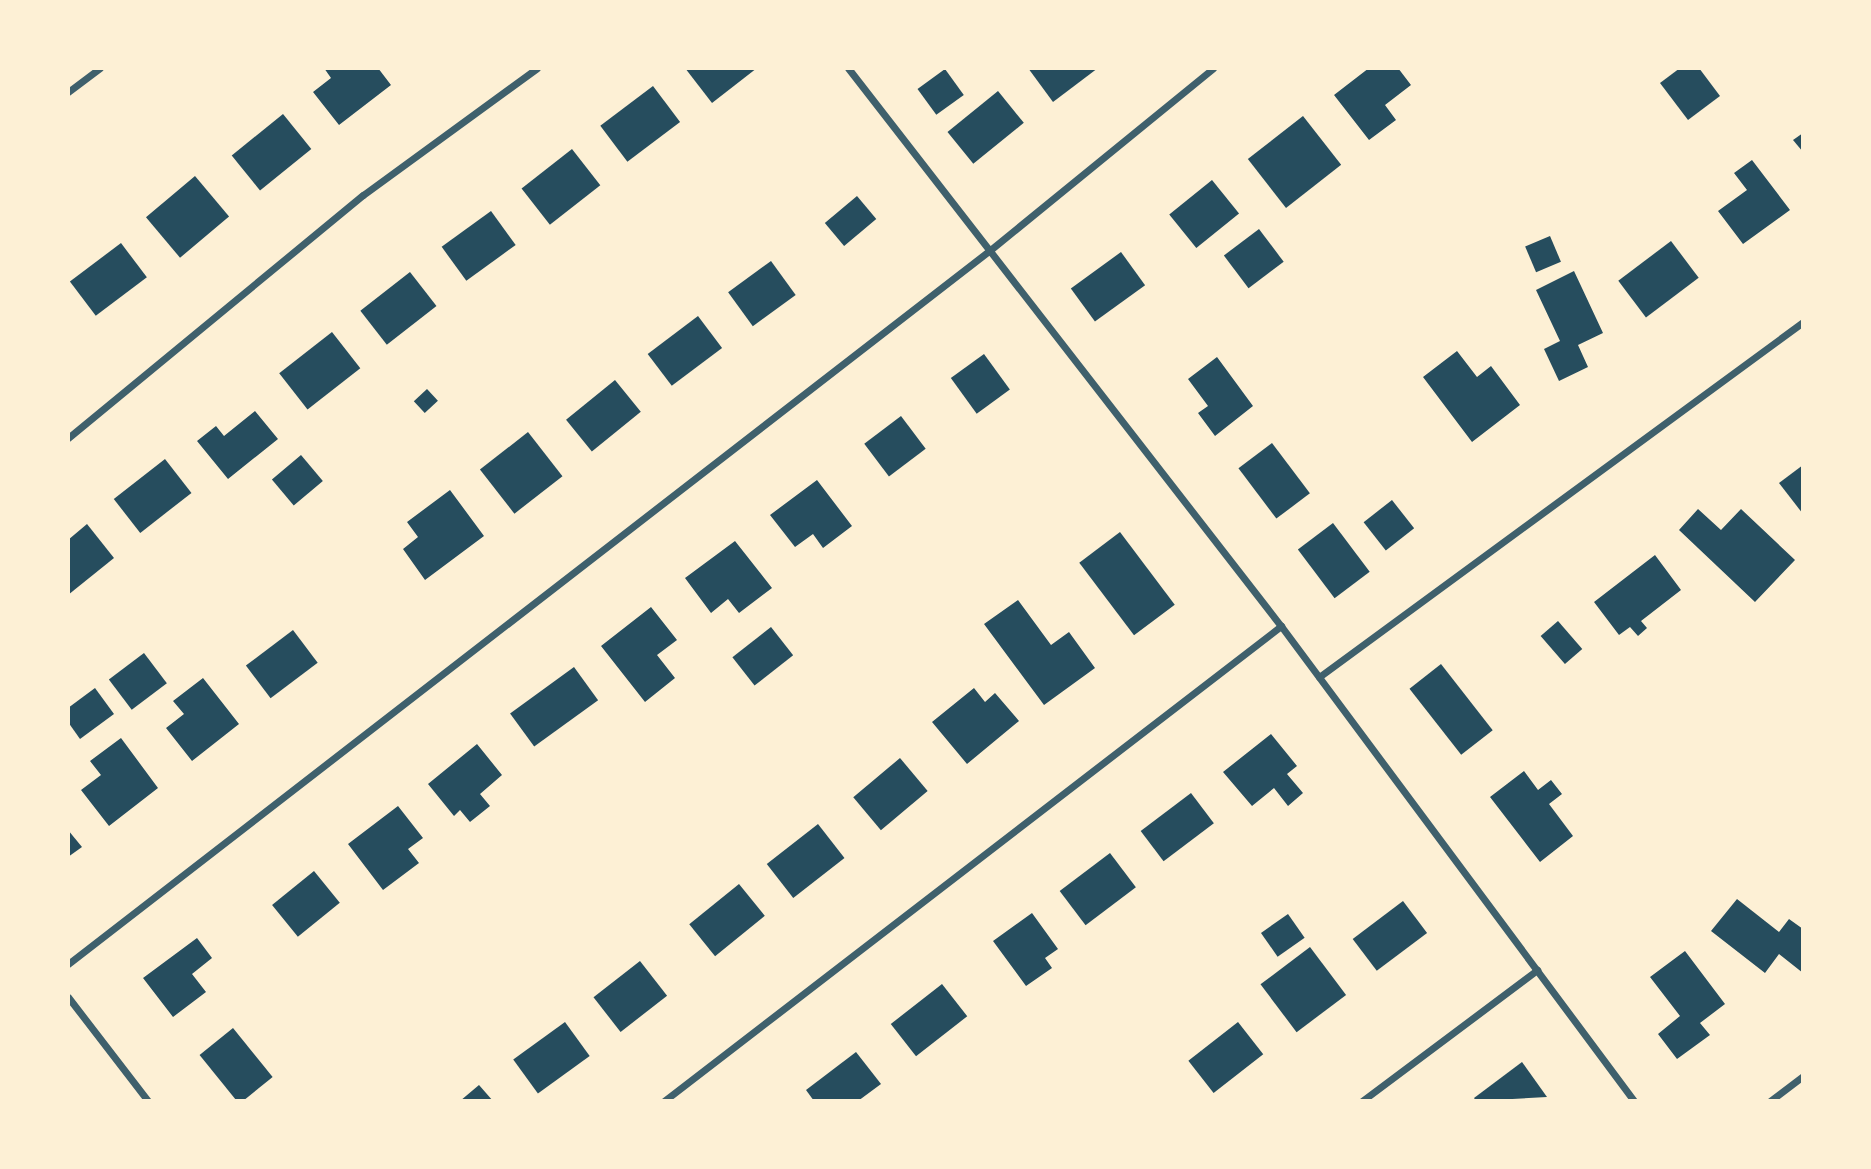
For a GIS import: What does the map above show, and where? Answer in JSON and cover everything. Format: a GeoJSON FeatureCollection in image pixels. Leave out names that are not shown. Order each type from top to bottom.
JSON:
{"type":"FeatureCollection","features":[{"type":"Feature","properties":{"kind":"street"},"geometry":{"type":"LineString","coordinates":[[68,92],[100,68]]}},
{"type":"Feature","properties":{"kind":"street"},"geometry":{"type":"LineString","coordinates":[[68,438],[363,195],[537,68]]}},
{"type":"Feature","properties":{"kind":"street"},"geometry":{"type":"LineString","coordinates":[[848,68],[1281,626],[1634,1101]]}},
{"type":"Feature","properties":{"kind":"street"},"geometry":{"type":"LineString","coordinates":[[68,964],[989,250],[1213,68]]}},
{"type":"Feature","properties":{"kind":"street"},"geometry":{"type":"LineString","coordinates":[[1319,677],[1803,323]]}},
{"type":"Feature","properties":{"kind":"street"},"geometry":{"type":"LineString","coordinates":[[664,1101],[1281,626]]}},
{"type":"Feature","properties":{"kind":"street"},"geometry":{"type":"LineString","coordinates":[[1362,1101],[1536,970]]}},
{"type":"Feature","properties":{"kind":"street"},"geometry":{"type":"LineString","coordinates":[[68,997],[148,1101]]}},
{"type":"Feature","properties":{"kind":"street"},"geometry":{"type":"LineString","coordinates":[[1770,1101],[1803,1076]]}},
{"type":"Feature","properties":{"kind":"building"},"geometry":{"type":"Polygon","coordinates":[[[324,68],[378,68],[391,85],[339,125],[313,92],[331,78],[324,68]]]}},
{"type":"Feature","properties":{"kind":"building"},"geometry":{"type":"Polygon","coordinates":[[[685,68],[757,68],[712,103],[685,68]]]}},
{"type":"Feature","properties":{"kind":"building"},"geometry":{"type":"Polygon","coordinates":[[[1028,68],[1098,68],[1053,102],[1028,68]]]}},
{"type":"Feature","properties":{"kind":"building"},"geometry":{"type":"Polygon","coordinates":[[[1369,68],[1398,68],[1411,85],[1385,105],[1396,120],[1369,140],[1334,95],[1369,68]]]}},
{"type":"Feature","properties":{"kind":"building"},"geometry":{"type":"Polygon","coordinates":[[[1680,68],[1699,68],[1720,96],[1688,120],[1660,83],[1680,68]]]}},
{"type":"Feature","properties":{"kind":"building"},"geometry":{"type":"Polygon","coordinates":[[[945,69],[964,95],[936,115],[917,89],[945,69]]]}},
{"type":"Feature","properties":{"kind":"building"},"geometry":{"type":"Polygon","coordinates":[[[653,86],[680,122],[627,162],[600,126],[653,86]]]}},
{"type":"Feature","properties":{"kind":"building"},"geometry":{"type":"Polygon","coordinates":[[[998,91],[1024,123],[973,164],[947,132],[998,91]]]}},
{"type":"Feature","properties":{"kind":"building"},"geometry":{"type":"Polygon","coordinates":[[[283,114],[311,149],[260,191],[232,156],[283,114]]]}},
{"type":"Feature","properties":{"kind":"building"},"geometry":{"type":"Polygon","coordinates":[[[1303,116],[1341,165],[1286,208],[1248,159],[1303,116]]]}},
{"type":"Feature","properties":{"kind":"building"},"geometry":{"type":"Polygon","coordinates":[[[1803,133],[1803,152],[1793,140],[1803,133]]]}},
{"type":"Feature","properties":{"kind":"building"},"geometry":{"type":"Polygon","coordinates":[[[572,149],[600,185],[550,225],[522,188],[572,149]]]}},
{"type":"Feature","properties":{"kind":"building"},"geometry":{"type":"Polygon","coordinates":[[[1752,160],[1790,210],[1743,244],[1718,211],[1747,190],[1734,173],[1752,160]]]}},
{"type":"Feature","properties":{"kind":"building"},"geometry":{"type":"Polygon","coordinates":[[[195,176],[229,217],[180,258],[146,217],[195,176]]]}},
{"type":"Feature","properties":{"kind":"building"},"geometry":{"type":"Polygon","coordinates":[[[1212,180],[1239,213],[1196,248],[1169,215],[1212,180]]]}},
{"type":"Feature","properties":{"kind":"building"},"geometry":{"type":"Polygon","coordinates":[[[857,196],[876,219],[844,246],[825,223],[857,196]]]}},
{"type":"Feature","properties":{"kind":"building"},"geometry":{"type":"Polygon","coordinates":[[[491,211],[516,245],[466,281],[442,247],[491,211]]]}},
{"type":"Feature","properties":{"kind":"building"},"geometry":{"type":"Polygon","coordinates":[[[1259,229],[1284,262],[1249,288],[1224,255],[1259,229]]]}},
{"type":"Feature","properties":{"kind":"building"},"geometry":{"type":"Polygon","coordinates":[[[1550,236],[1561,262],[1536,272],[1525,247],[1550,236]]]}},
{"type":"Feature","properties":{"kind":"building"},"geometry":{"type":"Polygon","coordinates":[[[1671,241],[1699,278],[1646,317],[1618,281],[1671,241]]]}},
{"type":"Feature","properties":{"kind":"building"},"geometry":{"type":"Polygon","coordinates":[[[121,243],[147,277],[96,316],[70,282],[121,243]]]}},
{"type":"Feature","properties":{"kind":"building"},"geometry":{"type":"Polygon","coordinates":[[[1121,252],[1145,285],[1095,322],[1071,288],[1121,252]]]}},
{"type":"Feature","properties":{"kind":"building"},"geometry":{"type":"Polygon","coordinates":[[[771,261],[796,295],[753,326],[728,292],[771,261]]]}},
{"type":"Feature","properties":{"kind":"building"},"geometry":{"type":"Polygon","coordinates":[[[1574,271],[1603,333],[1578,345],[1588,367],[1559,381],[1544,349],[1560,341],[1536,290],[1574,271]]]}},
{"type":"Feature","properties":{"kind":"building"},"geometry":{"type":"Polygon","coordinates":[[[410,272],[436,306],[387,345],[360,311],[410,272]]]}},
{"type":"Feature","properties":{"kind":"building"},"geometry":{"type":"Polygon","coordinates":[[[698,316],[722,348],[672,386],[648,354],[698,316]]]}},
{"type":"Feature","properties":{"kind":"building"},"geometry":{"type":"Polygon","coordinates":[[[332,332],[360,368],[308,409],[279,373],[332,332]]]}},
{"type":"Feature","properties":{"kind":"building"},"geometry":{"type":"Polygon","coordinates":[[[1457,351],[1477,377],[1491,366],[1520,405],[1472,442],[1423,377],[1457,351]]]}},
{"type":"Feature","properties":{"kind":"building"},"geometry":{"type":"Polygon","coordinates":[[[984,354],[1010,390],[977,414],[951,378],[984,354]]]}},
{"type":"Feature","properties":{"kind":"building"},"geometry":{"type":"Polygon","coordinates":[[[1217,357],[1253,406],[1215,436],[1198,413],[1208,406],[1188,379],[1217,357]]]}},
{"type":"Feature","properties":{"kind":"building"},"geometry":{"type":"Polygon","coordinates":[[[615,380],[641,412],[592,452],[566,420],[615,380]]]}},
{"type":"Feature","properties":{"kind":"building"},"geometry":{"type":"Polygon","coordinates":[[[427,389],[438,401],[425,413],[414,401],[427,389]]]}},
{"type":"Feature","properties":{"kind":"building"},"geometry":{"type":"Polygon","coordinates":[[[255,411],[278,439],[228,479],[197,441],[216,426],[224,436],[255,411]]]}},
{"type":"Feature","properties":{"kind":"building"},"geometry":{"type":"Polygon","coordinates":[[[901,416],[926,449],[889,476],[864,444],[901,416]]]}},
{"type":"Feature","properties":{"kind":"building"},"geometry":{"type":"Polygon","coordinates":[[[528,432],[562,476],[514,514],[480,470],[528,432]]]}},
{"type":"Feature","properties":{"kind":"building"},"geometry":{"type":"Polygon","coordinates":[[[1272,443],[1310,493],[1276,519],[1238,468],[1272,443]]]}},
{"type":"Feature","properties":{"kind":"building"},"geometry":{"type":"Polygon","coordinates":[[[301,455],[323,481],[294,505],[272,479],[301,455]]]}},
{"type":"Feature","properties":{"kind":"building"},"geometry":{"type":"Polygon","coordinates":[[[165,459],[191,493],[140,533],[114,499],[165,459]]]}},
{"type":"Feature","properties":{"kind":"building"},"geometry":{"type":"Polygon","coordinates":[[[1803,465],[1803,514],[1779,483],[1803,465]]]}},
{"type":"Feature","properties":{"kind":"building"},"geometry":{"type":"Polygon","coordinates":[[[817,480],[852,526],[823,548],[813,534],[795,547],[770,515],[817,480]]]}},
{"type":"Feature","properties":{"kind":"building"},"geometry":{"type":"Polygon","coordinates":[[[450,490],[484,536],[425,580],[403,549],[418,537],[407,522],[450,490]]]}},
{"type":"Feature","properties":{"kind":"building"},"geometry":{"type":"Polygon","coordinates":[[[1392,500],[1414,528],[1386,551],[1364,522],[1392,500]]]}},
{"type":"Feature","properties":{"kind":"building"},"geometry":{"type":"Polygon","coordinates":[[[1698,509],[1721,530],[1741,509],[1795,560],[1755,602],[1679,530],[1698,509]]]}},
{"type":"Feature","properties":{"kind":"building"},"geometry":{"type":"Polygon","coordinates":[[[1333,523],[1370,572],[1335,598],[1298,549],[1333,523]]]}},
{"type":"Feature","properties":{"kind":"building"},"geometry":{"type":"Polygon","coordinates":[[[87,524],[114,558],[68,595],[68,540],[87,524]]]}},
{"type":"Feature","properties":{"kind":"building"},"geometry":{"type":"Polygon","coordinates":[[[1120,532],[1175,605],[1134,635],[1079,563],[1120,532]]]}},
{"type":"Feature","properties":{"kind":"building"},"geometry":{"type":"Polygon","coordinates":[[[735,541],[772,588],[739,613],[728,599],[711,613],[685,578],[735,541]]]}},
{"type":"Feature","properties":{"kind":"building"},"geometry":{"type":"Polygon","coordinates":[[[1655,555],[1681,590],[1641,621],[1647,628],[1638,636],[1630,627],[1619,635],[1594,602],[1655,555]]]}},
{"type":"Feature","properties":{"kind":"building"},"geometry":{"type":"Polygon","coordinates":[[[1018,600],[1051,645],[1069,632],[1095,668],[1044,705],[984,624],[1018,600]]]}},
{"type":"Feature","properties":{"kind":"building"},"geometry":{"type":"Polygon","coordinates":[[[651,607],[677,640],[657,655],[675,678],[645,702],[601,646],[651,607]]]}},
{"type":"Feature","properties":{"kind":"building"},"geometry":{"type":"Polygon","coordinates":[[[1558,621],[1582,649],[1565,664],[1541,636],[1558,621]]]}},
{"type":"Feature","properties":{"kind":"building"},"geometry":{"type":"Polygon","coordinates":[[[771,627],[793,655],[755,686],[732,657],[771,627]]]}},
{"type":"Feature","properties":{"kind":"building"},"geometry":{"type":"Polygon","coordinates":[[[293,630],[318,663],[271,698],[246,666],[293,630]]]}},
{"type":"Feature","properties":{"kind":"building"},"geometry":{"type":"Polygon","coordinates":[[[144,653],[167,683],[132,710],[109,679],[144,653]]]}},
{"type":"Feature","properties":{"kind":"building"},"geometry":{"type":"Polygon","coordinates":[[[1441,664],[1493,730],[1461,755],[1409,689],[1441,664]]]}},
{"type":"Feature","properties":{"kind":"building"},"geometry":{"type":"Polygon","coordinates":[[[574,667],[598,700],[534,747],[510,713],[574,667]]]}},
{"type":"Feature","properties":{"kind":"building"},"geometry":{"type":"Polygon","coordinates":[[[203,678],[239,724],[192,761],[166,728],[184,714],[173,701],[203,678]]]}},
{"type":"Feature","properties":{"kind":"building"},"geometry":{"type":"Polygon","coordinates":[[[95,688],[114,714],[80,739],[68,722],[68,708],[95,688]]]}},
{"type":"Feature","properties":{"kind":"building"},"geometry":{"type":"Polygon","coordinates":[[[974,688],[985,702],[995,693],[1019,721],[967,764],[932,722],[974,688]]]}},
{"type":"Feature","properties":{"kind":"building"},"geometry":{"type":"Polygon","coordinates":[[[1271,734],[1297,766],[1287,774],[1303,793],[1288,806],[1274,788],[1252,806],[1223,772],[1271,734]]]}},
{"type":"Feature","properties":{"kind":"building"},"geometry":{"type":"Polygon","coordinates":[[[121,738],[158,788],[109,826],[81,790],[101,775],[90,761],[121,738]]]}},
{"type":"Feature","properties":{"kind":"building"},"geometry":{"type":"Polygon","coordinates":[[[477,744],[502,775],[480,794],[490,806],[470,822],[460,810],[454,816],[428,784],[477,744]]]}},
{"type":"Feature","properties":{"kind":"building"},"geometry":{"type":"Polygon","coordinates":[[[900,758],[928,791],[881,830],[853,797],[900,758]]]}},
{"type":"Feature","properties":{"kind":"building"},"geometry":{"type":"Polygon","coordinates":[[[1524,771],[1538,790],[1551,780],[1562,794],[1549,804],[1573,836],[1540,862],[1490,797],[1524,771]]]}},
{"type":"Feature","properties":{"kind":"building"},"geometry":{"type":"Polygon","coordinates":[[[1191,793],[1214,823],[1164,861],[1141,831],[1191,793]]]}},
{"type":"Feature","properties":{"kind":"building"},"geometry":{"type":"Polygon","coordinates":[[[398,806],[423,838],[408,849],[419,863],[383,890],[348,844],[398,806]]]}},
{"type":"Feature","properties":{"kind":"building"},"geometry":{"type":"Polygon","coordinates":[[[818,824],[844,858],[793,898],[767,864],[818,824]]]}},
{"type":"Feature","properties":{"kind":"building"},"geometry":{"type":"Polygon","coordinates":[[[68,830],[82,847],[68,857],[68,830]]]}},
{"type":"Feature","properties":{"kind":"building"},"geometry":{"type":"Polygon","coordinates":[[[1110,853],[1136,887],[1086,925],[1060,891],[1110,853]]]}},
{"type":"Feature","properties":{"kind":"building"},"geometry":{"type":"Polygon","coordinates":[[[314,871],[340,903],[298,937],[272,905],[314,871]]]}},
{"type":"Feature","properties":{"kind":"building"},"geometry":{"type":"Polygon","coordinates":[[[739,884],[765,916],[715,956],[689,924],[739,884]]]}},
{"type":"Feature","properties":{"kind":"building"},"geometry":{"type":"Polygon","coordinates":[[[1737,899],[1779,932],[1789,919],[1803,929],[1803,973],[1779,954],[1765,973],[1711,931],[1737,899]]]}},
{"type":"Feature","properties":{"kind":"building"},"geometry":{"type":"Polygon","coordinates":[[[1403,901],[1427,933],[1377,971],[1353,939],[1403,901]]]}},
{"type":"Feature","properties":{"kind":"building"},"geometry":{"type":"Polygon","coordinates":[[[1032,913],[1058,949],[1045,958],[1052,968],[1026,986],[993,941],[1032,913]]]}},
{"type":"Feature","properties":{"kind":"building"},"geometry":{"type":"Polygon","coordinates":[[[1288,914],[1305,938],[1278,957],[1261,933],[1288,914]]]}},
{"type":"Feature","properties":{"kind":"building"},"geometry":{"type":"Polygon","coordinates":[[[197,938],[212,958],[192,974],[206,992],[173,1017],[143,978],[197,938]]]}},
{"type":"Feature","properties":{"kind":"building"},"geometry":{"type":"Polygon","coordinates":[[[1310,947],[1346,995],[1297,1032],[1260,984],[1310,947]]]}},
{"type":"Feature","properties":{"kind":"building"},"geometry":{"type":"Polygon","coordinates":[[[1685,951],[1725,1004],[1700,1023],[1710,1035],[1677,1059],[1658,1034],[1680,1016],[1650,977],[1685,951]]]}},
{"type":"Feature","properties":{"kind":"building"},"geometry":{"type":"Polygon","coordinates":[[[640,961],[667,996],[621,1032],[594,997],[640,961]]]}},
{"type":"Feature","properties":{"kind":"building"},"geometry":{"type":"Polygon","coordinates":[[[942,984],[967,1016],[916,1056],[891,1024],[942,984]]]}},
{"type":"Feature","properties":{"kind":"building"},"geometry":{"type":"Polygon","coordinates":[[[565,1022],[590,1056],[538,1094],[513,1060],[565,1022]]]}},
{"type":"Feature","properties":{"kind":"building"},"geometry":{"type":"Polygon","coordinates":[[[1238,1022],[1263,1054],[1214,1093],[1188,1061],[1238,1022]]]}},
{"type":"Feature","properties":{"kind":"building"},"geometry":{"type":"Polygon","coordinates":[[[233,1028],[273,1077],[243,1101],[237,1101],[200,1055],[233,1028]]]}},
{"type":"Feature","properties":{"kind":"building"},"geometry":{"type":"Polygon","coordinates":[[[856,1052],[881,1084],[858,1101],[814,1101],[806,1090],[856,1052]]]}},
{"type":"Feature","properties":{"kind":"building"},"geometry":{"type":"Polygon","coordinates":[[[1522,1062],[1547,1097],[1476,1101],[1474,1098],[1522,1062]]]}},
{"type":"Feature","properties":{"kind":"building"},"geometry":{"type":"Polygon","coordinates":[[[479,1085],[493,1101],[460,1101],[479,1085]]]}}]}
